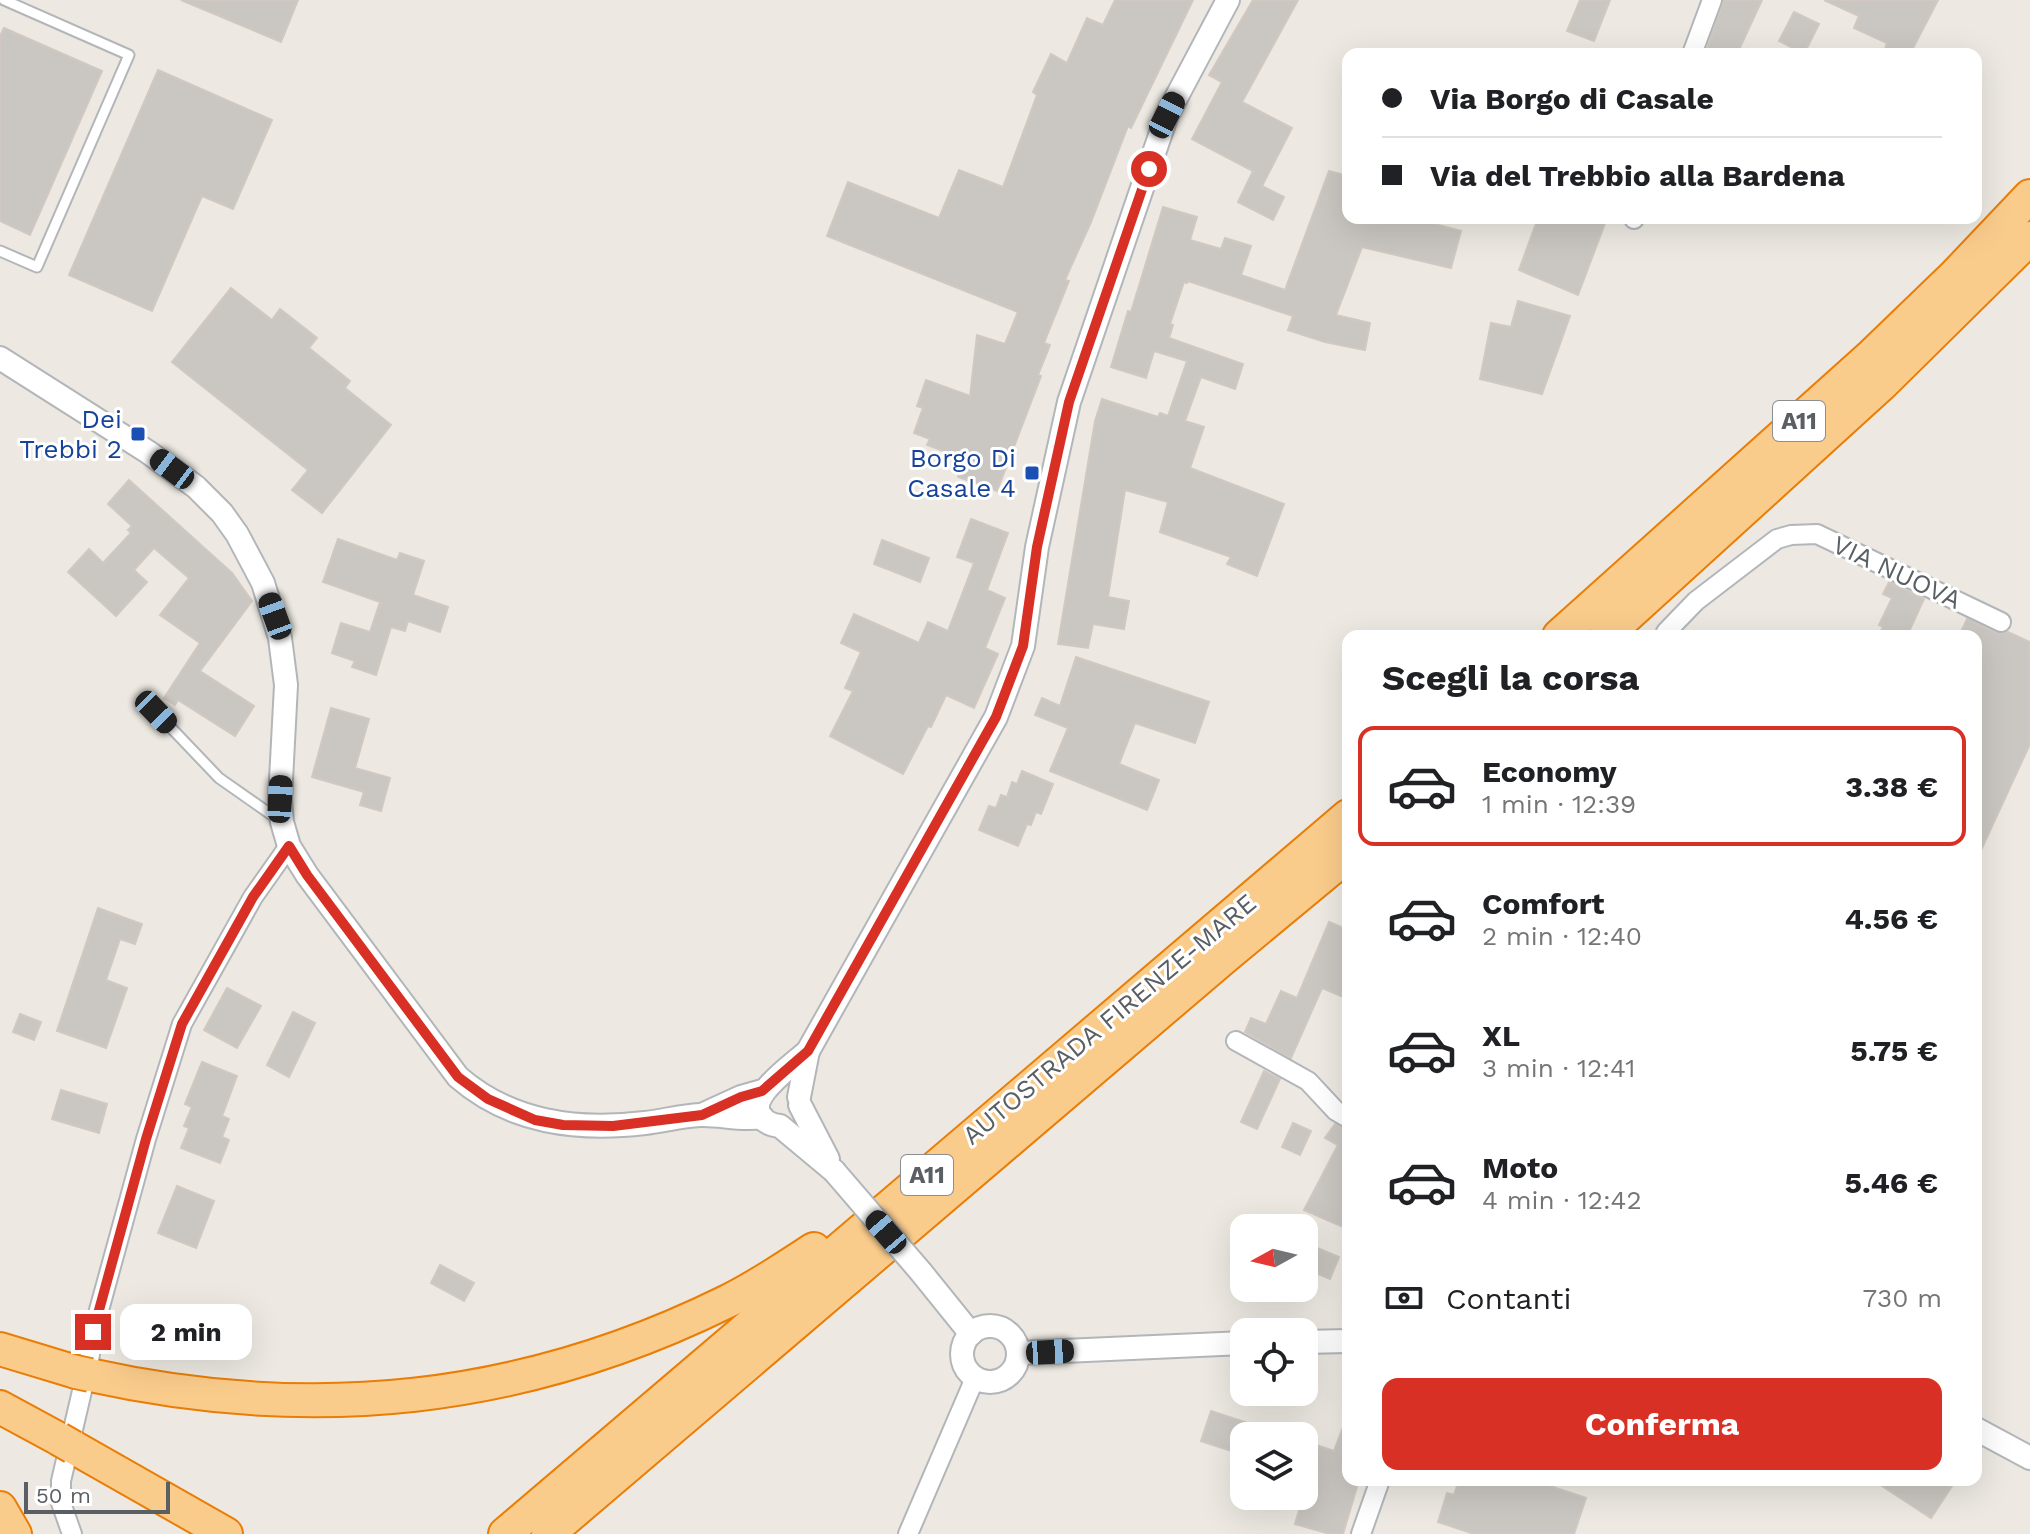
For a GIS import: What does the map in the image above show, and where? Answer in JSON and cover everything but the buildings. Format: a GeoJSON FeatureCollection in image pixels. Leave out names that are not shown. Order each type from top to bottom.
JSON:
{"type":"FeatureCollection","features":[{"type":"Feature","properties":{"kind":"highway","name":"A11"},"geometry":{"type":"LineString","coordinates":[[1566,630],[1870,357],[1955,275],[2030,196]]}},
{"type":"Feature","properties":{"kind":"highway","name":"A11"},"geometry":{"type":"LineString","coordinates":[[1612,630],[1881,385],[2030,238]]}},
{"type":"Feature","properties":{"kind":"highway","name":"AUTOSTRADA FIRENZE-MARE"},"geometry":{"type":"LineString","coordinates":[[505,1534],[1342,821]]}},
{"type":"Feature","properties":{"kind":"highway","name":"AUTOSTRADA FIRENZE-MARE"},"geometry":{"type":"LineString","coordinates":[[548,1534],[1342,860]]}},
{"type":"Feature","properties":{"kind":"highway"},"geometry":{"type":"LineString","coordinates":[[0,1349],[83,1374],[150,1389],[263,1401],[314,1402],[396,1397],[532,1375],[630,1343],[728,1301],[805,1255],[930,1172]]}},
{"type":"Feature","properties":{"kind":"highway"},"geometry":{"type":"LineString","coordinates":[[0,1407],[226,1534]]}},
{"type":"Feature","properties":{"kind":"highway"},"geometry":{"type":"LineString","coordinates":[[0,1508],[15,1534]]}},
{"type":"Feature","properties":{"kind":"street"},"geometry":{"type":"LineString","coordinates":[[971,1334],[834,1171],[771,1122],[758,1104],[767,1088],[808,1051],[996,717],[1023,646],[1037,547],[1069,402],[1167,115],[1228,0]]}},
{"type":"Feature","properties":{"kind":"street"},"geometry":{"type":"LineString","coordinates":[[1694,48],[1712,0]]}},
{"type":"Feature","properties":{"kind":"street"},"geometry":{"type":"LineString","coordinates":[[0,358],[160,460],[196,487],[222,513],[237,534],[263,583],[280,638],[286,685],[280,799],[289,846],[307,875],[458,1077],[480,1094],[513,1112],[563,1125],[613,1126],[702,1115],[791,1122],[799,1101],[808,1051]]}},
{"type":"Feature","properties":{"kind":"street","name":"VIA NUOVA"},"geometry":{"type":"LineString","coordinates":[[1668,630],[1696,601],[1777,539],[1817,534],[2001,622]]}},
{"type":"Feature","properties":{"kind":"street"},"geometry":{"type":"LineString","coordinates":[[72,1534],[61,1503],[63,1465],[89,1361],[93,1332],[146,1139],[182,1024],[253,897],[289,846]]}},
{"type":"Feature","properties":{"kind":"street"},"geometry":{"type":"LineString","coordinates":[[1236,1041],[1308,1081],[1342,1114]]}},
{"type":"Feature","properties":{"kind":"street"},"geometry":{"type":"LineString","coordinates":[[702,1115],[767,1088],[790,1087],[834,1171]]}},
{"type":"Feature","properties":{"kind":"street"},"geometry":{"type":"LineString","coordinates":[[985,1327],[1001,1328],[1013,1338],[1019,1353],[1014,1370],[992,1383],[969,1373],[962,1357],[971,1334],[985,1327]]}},
{"type":"Feature","properties":{"kind":"street"},"geometry":{"type":"LineString","coordinates":[[1318,1342],[1342,1341]]}},
{"type":"Feature","properties":{"kind":"street"},"geometry":{"type":"LineString","coordinates":[[1019,1353],[1230,1344]]}},
{"type":"Feature","properties":{"kind":"street"},"geometry":{"type":"LineString","coordinates":[[908,1534],[975,1378]]}},
{"type":"Feature","properties":{"kind":"street"},"geometry":{"type":"LineString","coordinates":[[1982,1432],[2030,1458]]}},
{"type":"Feature","properties":{"kind":"street"},"geometry":{"type":"LineString","coordinates":[[1361,1534],[1378,1486]]}},
{"type":"Feature","properties":{"kind":"lane"},"geometry":{"type":"LineString","coordinates":[[0,251],[37,267],[129,55],[4,0]]}},
{"type":"Feature","properties":{"kind":"lane"},"geometry":{"type":"LineString","coordinates":[[156,712],[219,778],[282,822]]}},
{"type":"Feature","properties":{"kind":"place","name":"Dei Trebbi 2"},"geometry":{"type":"Point","coordinates":[138,434]}},
{"type":"Feature","properties":{"kind":"place","name":"Borgo Di Casale 4"},"geometry":{"type":"Point","coordinates":[1032,473]}},
{"type":"Feature","properties":{"kind":"route"},"geometry":{"type":"LineString","coordinates":[[93,1332],[146,1139],[182,1024],[253,897],[289,846],[307,875],[458,1077],[472,1089],[513,1112],[563,1125],[613,1126],[702,1115],[762,1091],[808,1051],[996,717],[1023,646],[1037,547],[1069,402],[1149,169]]}}]}
